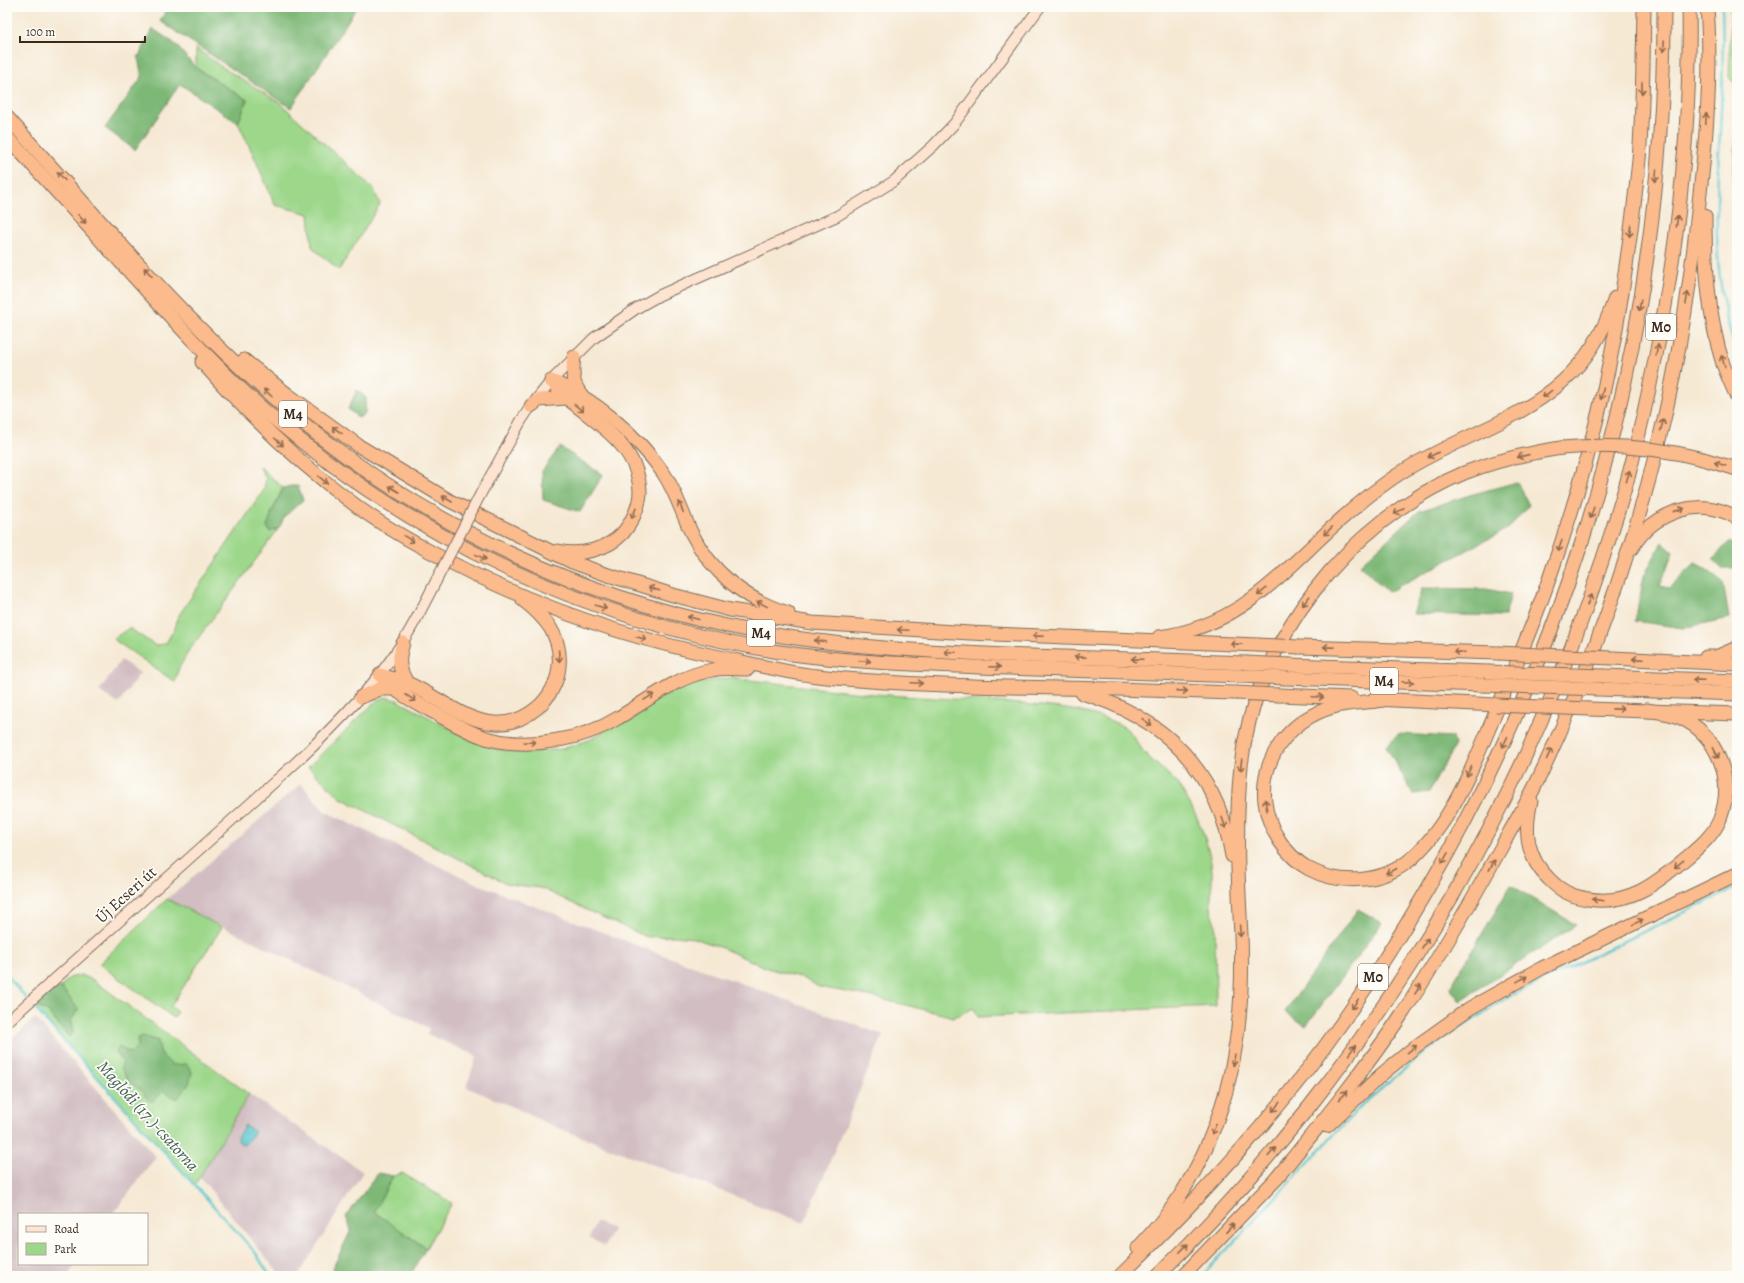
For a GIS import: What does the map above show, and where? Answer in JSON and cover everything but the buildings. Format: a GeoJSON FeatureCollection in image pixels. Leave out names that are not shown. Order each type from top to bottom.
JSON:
{"type":"FeatureCollection","features":[{"type":"Feature","properties":{"kind":"highway"},"geometry":{"type":"LineString","coordinates":[[1383,700],[1341,705],[1310,716],[1284,738],[1276,750],[1268,770],[1265,802],[1275,834],[1288,851],[1301,864],[1329,877],[1365,880],[1389,873],[1409,861],[1438,829],[1470,771],[1531,626],[1564,536],[1597,417],[1617,321],[1627,258],[1639,159],[1644,7]]}},
{"type":"Feature","properties":{"kind":"highway","name":"M0"},"geometry":{"type":"LineString","coordinates":[[1120,1276],[1217,1177],[1305,1072],[1339,1026],[1419,904],[1476,801],[1516,717],[1560,609],[1595,504],[1627,373],[1645,274],[1654,200],[1662,100],[1664,7]]}},
{"type":"Feature","properties":{"kind":"highway","name":"M0"},"geometry":{"type":"LineString","coordinates":[[1156,1276],[1227,1203],[1287,1134],[1340,1067],[1393,993],[1435,926],[1477,853],[1514,781],[1544,715],[1576,637],[1612,531],[1635,454],[1652,376],[1671,274],[1683,172],[1687,123],[1689,7]]}},
{"type":"Feature","properties":{"kind":"highway"},"geometry":{"type":"LineString","coordinates":[[1707,7],[1709,38],[1704,158],[1705,248],[1709,296],[1714,330],[1723,364],[1737,398]]}},
{"type":"Feature","properties":{"kind":"highway","name":"M4"},"geometry":{"type":"LineString","coordinates":[[7,117],[174,301],[246,372],[283,406],[320,436],[378,479],[487,543],[547,570],[606,593],[674,614],[727,626],[780,636],[838,644],[972,654],[1737,681]]}},
{"type":"Feature","properties":{"kind":"highway","name":"M4"},"geometry":{"type":"LineString","coordinates":[[7,137],[216,365],[267,413],[313,451],[370,493],[422,525],[478,556],[535,582],[590,604],[677,631],[776,652],[836,659],[896,663],[1737,694]]}},
{"type":"Feature","properties":{"kind":"highway"},"geometry":{"type":"LineString","coordinates":[[1275,1180],[1344,1094],[1400,1017],[1450,938],[1535,786],[1582,678],[1627,556],[1652,465],[1673,377],[1691,276],[1704,158]]}},
{"type":"Feature","properties":{"kind":"highway"},"geometry":{"type":"LineString","coordinates":[[1105,639],[1161,636],[1196,628],[1226,616],[1255,598],[1274,583],[1338,522],[1385,484],[1405,470],[1517,413],[1546,395],[1576,368],[1592,347],[1611,311],[1627,258]]}},
{"type":"Feature","properties":{"kind":"highway"},"geometry":{"type":"LineString","coordinates":[[174,301],[196,314],[242,359],[287,394],[360,446],[450,501],[544,549],[604,574],[672,595],[730,610],[812,623],[970,633],[1498,653],[1737,664]]}},
{"type":"Feature","properties":{"kind":"highway"},"geometry":{"type":"LineString","coordinates":[[161,306],[171,327],[263,428],[322,480],[352,503],[416,544],[468,572],[512,592],[629,635],[694,652],[774,669],[816,676],[883,682],[1059,689],[1116,689],[1236,693],[1475,705],[1737,714]]}},
{"type":"Feature","properties":{"kind":"highway"},"geometry":{"type":"LineString","coordinates":[[574,357],[573,380],[577,390],[582,396]]}},
{"type":"Feature","properties":{"kind":"highway"},"geometry":{"type":"LineString","coordinates":[[544,549],[576,553],[600,548],[612,543],[622,534],[632,518],[640,496],[639,480],[636,470],[626,451],[609,432],[566,398],[551,381]]}},
{"type":"Feature","properties":{"kind":"highway"},"geometry":{"type":"LineString","coordinates":[[551,381],[567,387],[582,396],[626,430],[650,456],[672,489],[698,545],[713,566],[723,576],[736,588],[763,605],[812,623]]}},
{"type":"Feature","properties":{"kind":"highway"},"geometry":{"type":"LineString","coordinates":[[531,406],[539,400],[566,398]]}},
{"type":"Feature","properties":{"kind":"highway"},"geometry":{"type":"LineString","coordinates":[[1115,1276],[1175,1204],[1199,1163],[1220,1115],[1234,1064],[1238,1031],[1241,937],[1238,892],[1238,811],[1240,772],[1253,708],[1268,668],[1304,604],[1336,563],[1390,517],[1432,490],[1464,474],[1505,460],[1561,448],[1624,446],[1662,450],[1703,459],[1737,469]]}},
{"type":"Feature","properties":{"kind":"highway"},"geometry":{"type":"LineString","coordinates":[[1627,556],[1635,543],[1646,530],[1666,514],[1690,508],[1722,510],[1737,518]]}},
{"type":"Feature","properties":{"kind":"highway"},"geometry":{"type":"LineString","coordinates":[[380,675],[407,683],[457,712],[482,722],[508,722],[530,714],[541,705],[555,686],[558,675],[558,643],[546,620],[512,592]]}},
{"type":"Feature","properties":{"kind":"highway"},"geometry":{"type":"LineString","coordinates":[[402,643],[399,663],[400,671],[407,683]]}},
{"type":"Feature","properties":{"kind":"highway"},"geometry":{"type":"LineString","coordinates":[[1664,660],[1716,657],[1737,648]]}},
{"type":"Feature","properties":{"kind":"highway"},"geometry":{"type":"LineString","coordinates":[[380,675],[394,689],[458,726],[487,738],[516,742],[554,742],[590,732],[617,719],[649,697],[678,680],[713,669],[774,669]]}},
{"type":"Feature","properties":{"kind":"highway"},"geometry":{"type":"LineString","coordinates":[[361,697],[380,689],[394,689]]}},
{"type":"Feature","properties":{"kind":"highway"},"geometry":{"type":"LineString","coordinates":[[1059,689],[1076,692],[1113,703],[1139,716],[1163,732],[1192,762],[1208,784],[1226,828],[1238,892]]}},
{"type":"Feature","properties":{"kind":"highway"},"geometry":{"type":"LineString","coordinates":[[1535,786],[1528,814],[1527,835],[1536,864],[1553,884],[1567,894],[1579,898],[1602,902],[1620,900],[1648,887],[1677,866],[1705,842],[1720,820],[1725,800],[1725,774],[1717,752],[1706,737],[1679,717],[1646,710]]}},
{"type":"Feature","properties":{"kind":"highway"},"geometry":{"type":"LineString","coordinates":[[1183,1276],[1329,1125],[1382,1074],[1448,1022],[1542,968],[1737,874]]}},
{"type":"Feature","properties":{"kind":"main road","name":"Új Ecseri út"},"geometry":{"type":"LineString","coordinates":[[7,1022],[294,764],[361,697],[380,675],[402,643],[480,495],[531,406],[551,381],[574,357],[594,338],[637,308],[660,295],[837,216],[856,206],[894,181],[933,146],[954,124],[1040,7]]}},
{"type":"Feature","properties":{"kind":"shaded area"},"geometry":{"type":"Polygon","coordinates":[[[121,660],[140,673],[118,704],[99,691],[121,660]]]}},
{"type":"Feature","properties":{"kind":"shaded area"},"geometry":{"type":"Polygon","coordinates":[[[301,784],[324,811],[475,883],[641,947],[883,1035],[804,1223],[548,1124],[520,1110],[466,1087],[477,1056],[427,1034],[429,1028],[167,899],[301,784]]]}},
{"type":"Feature","properties":{"kind":"shaded area"},"geometry":{"type":"Polygon","coordinates":[[[35,1018],[156,1157],[114,1213],[18,1213],[18,1265],[75,1265],[68,1276],[7,1276],[7,1043],[35,1018]]]}},
{"type":"Feature","properties":{"kind":"shaded area"},"geometry":{"type":"Polygon","coordinates":[[[249,1094],[363,1172],[298,1276],[281,1276],[200,1177],[249,1094]]]}},
{"type":"Feature","properties":{"kind":"shaded area"},"geometry":{"type":"Polygon","coordinates":[[[596,1222],[613,1229],[605,1246],[589,1238],[596,1222]]]}},
{"type":"Feature","properties":{"kind":"green space"},"geometry":{"type":"Polygon","coordinates":[[[169,7],[357,7],[291,108],[160,21],[169,7]]]}},
{"type":"Feature","properties":{"kind":"green space"},"geometry":{"type":"Polygon","coordinates":[[[1731,7],[1737,7],[1737,85],[1729,78],[1731,7]]]}},
{"type":"Feature","properties":{"kind":"green space"},"geometry":{"type":"Polygon","coordinates":[[[153,29],[174,43],[196,68],[247,100],[238,123],[180,84],[135,150],[105,128],[142,77],[138,58],[153,29]]]}},
{"type":"Feature","properties":{"kind":"green space"},"geometry":{"type":"Polygon","coordinates":[[[196,48],[219,65],[280,103],[373,188],[380,204],[339,270],[312,247],[309,214],[275,205],[238,123],[247,100],[196,68],[196,48]]]}},
{"type":"Feature","properties":{"kind":"green space"},"geometry":{"type":"Polygon","coordinates":[[[1737,116],[1737,249],[1733,184],[1737,116]]]}},
{"type":"Feature","properties":{"kind":"green space"},"geometry":{"type":"Polygon","coordinates":[[[357,390],[366,398],[365,413],[359,418],[348,409],[357,390]]]}},
{"type":"Feature","properties":{"kind":"green space"},"geometry":{"type":"Polygon","coordinates":[[[560,447],[603,475],[580,512],[543,500],[542,471],[560,447]]]}},
{"type":"Feature","properties":{"kind":"green space"},"geometry":{"type":"Polygon","coordinates":[[[259,466],[283,488],[271,514],[270,532],[279,528],[188,652],[178,670],[175,682],[113,639],[129,628],[156,646],[166,643],[176,626],[177,618],[264,490],[266,479],[259,466]]]}},
{"type":"Feature","properties":{"kind":"green space"},"geometry":{"type":"Polygon","coordinates":[[[1517,482],[1529,505],[1509,528],[1388,592],[1360,565],[1419,511],[1517,482]]]}},
{"type":"Feature","properties":{"kind":"green space"},"geometry":{"type":"Polygon","coordinates":[[[298,486],[303,500],[285,516],[279,528],[270,532],[267,527],[271,514],[283,488],[298,486]]]}},
{"type":"Feature","properties":{"kind":"green space"},"geometry":{"type":"Polygon","coordinates":[[[1662,542],[1673,552],[1660,586],[1669,588],[1695,563],[1723,582],[1729,618],[1683,628],[1635,621],[1644,576],[1662,542]]]}},
{"type":"Feature","properties":{"kind":"green space"},"geometry":{"type":"Polygon","coordinates":[[[1729,542],[1737,545],[1737,573],[1735,568],[1721,568],[1713,559],[1729,542]]]}},
{"type":"Feature","properties":{"kind":"green space"},"geometry":{"type":"Polygon","coordinates":[[[1422,588],[1486,589],[1511,594],[1505,616],[1413,614],[1422,588]]]}},
{"type":"Feature","properties":{"kind":"green space"},"geometry":{"type":"Polygon","coordinates":[[[729,678],[873,694],[983,701],[1060,708],[1100,717],[1112,721],[1127,729],[1144,752],[1181,789],[1191,805],[1206,842],[1212,871],[1211,910],[1215,923],[1216,1006],[978,1017],[974,1008],[954,1017],[873,997],[819,987],[802,978],[767,968],[720,947],[694,938],[675,936],[647,937],[541,888],[508,884],[341,798],[308,767],[377,700],[386,697],[397,700],[471,740],[493,748],[515,752],[535,751],[562,749],[589,740],[670,693],[690,684],[729,678]]]}},
{"type":"Feature","properties":{"kind":"green space"},"geometry":{"type":"Polygon","coordinates":[[[1398,734],[1453,737],[1455,745],[1429,792],[1413,794],[1386,746],[1398,734]]]}},
{"type":"Feature","properties":{"kind":"green space"},"geometry":{"type":"Polygon","coordinates":[[[1511,885],[1576,925],[1460,1001],[1450,988],[1511,885]]]}},
{"type":"Feature","properties":{"kind":"green space"},"geometry":{"type":"Polygon","coordinates":[[[167,899],[222,927],[171,1006],[177,1012],[174,1018],[99,964],[167,899]]]}},
{"type":"Feature","properties":{"kind":"green space"},"geometry":{"type":"Polygon","coordinates":[[[1358,909],[1382,923],[1306,1026],[1285,1012],[1358,909]]]}},
{"type":"Feature","properties":{"kind":"green space"},"geometry":{"type":"Polygon","coordinates":[[[81,975],[93,980],[249,1094],[195,1185],[35,1008],[38,1007],[47,1011],[69,1037],[73,1033],[71,1021],[78,1009],[61,987],[69,978],[81,975]]]}},
{"type":"Feature","properties":{"kind":"green space"},"geometry":{"type":"Polygon","coordinates":[[[61,987],[78,1009],[71,1021],[73,1033],[69,1037],[47,1011],[38,1007],[43,996],[52,990],[61,987]]]}},
{"type":"Feature","properties":{"kind":"green space"},"geometry":{"type":"Polygon","coordinates":[[[142,1036],[158,1041],[161,1054],[172,1065],[187,1064],[192,1072],[189,1084],[177,1099],[163,1091],[155,1100],[149,1101],[141,1090],[128,1081],[121,1068],[123,1062],[116,1053],[119,1047],[131,1053],[138,1046],[137,1039],[142,1036]]]}},
{"type":"Feature","properties":{"kind":"green space"},"geometry":{"type":"Polygon","coordinates":[[[378,1173],[393,1176],[374,1212],[426,1248],[410,1276],[329,1276],[351,1230],[346,1217],[378,1173]]]}},
{"type":"Feature","properties":{"kind":"green space"},"geometry":{"type":"Polygon","coordinates":[[[402,1173],[452,1203],[426,1248],[374,1212],[393,1176],[402,1173]]]}},
{"type":"Feature","properties":{"kind":"water"},"geometry":{"type":"Polygon","coordinates":[[[245,1125],[255,1132],[244,1145],[238,1141],[237,1137],[245,1125]]]}},
{"type":"Feature","properties":{"kind":"waterway"},"geometry":{"type":"LineString","coordinates":[[1722,7],[1723,48],[1717,189],[1718,255],[1721,288],[1727,320],[1737,352]]}},
{"type":"Feature","properties":{"kind":"waterway"},"geometry":{"type":"LineString","coordinates":[[1202,1276],[1360,1107],[1428,1049],[1508,997],[1737,887]]}},
{"type":"Feature","properties":{"kind":"waterway","name":"Maglódi (17.)-csatorna"},"geometry":{"type":"LineString","coordinates":[[7,973],[10,979],[27,999]]}},
{"type":"Feature","properties":{"kind":"waterway","name":"Maglódi (17.)-csatorna"},"geometry":{"type":"LineString","coordinates":[[30,1003],[255,1252],[270,1276]]}}]}
